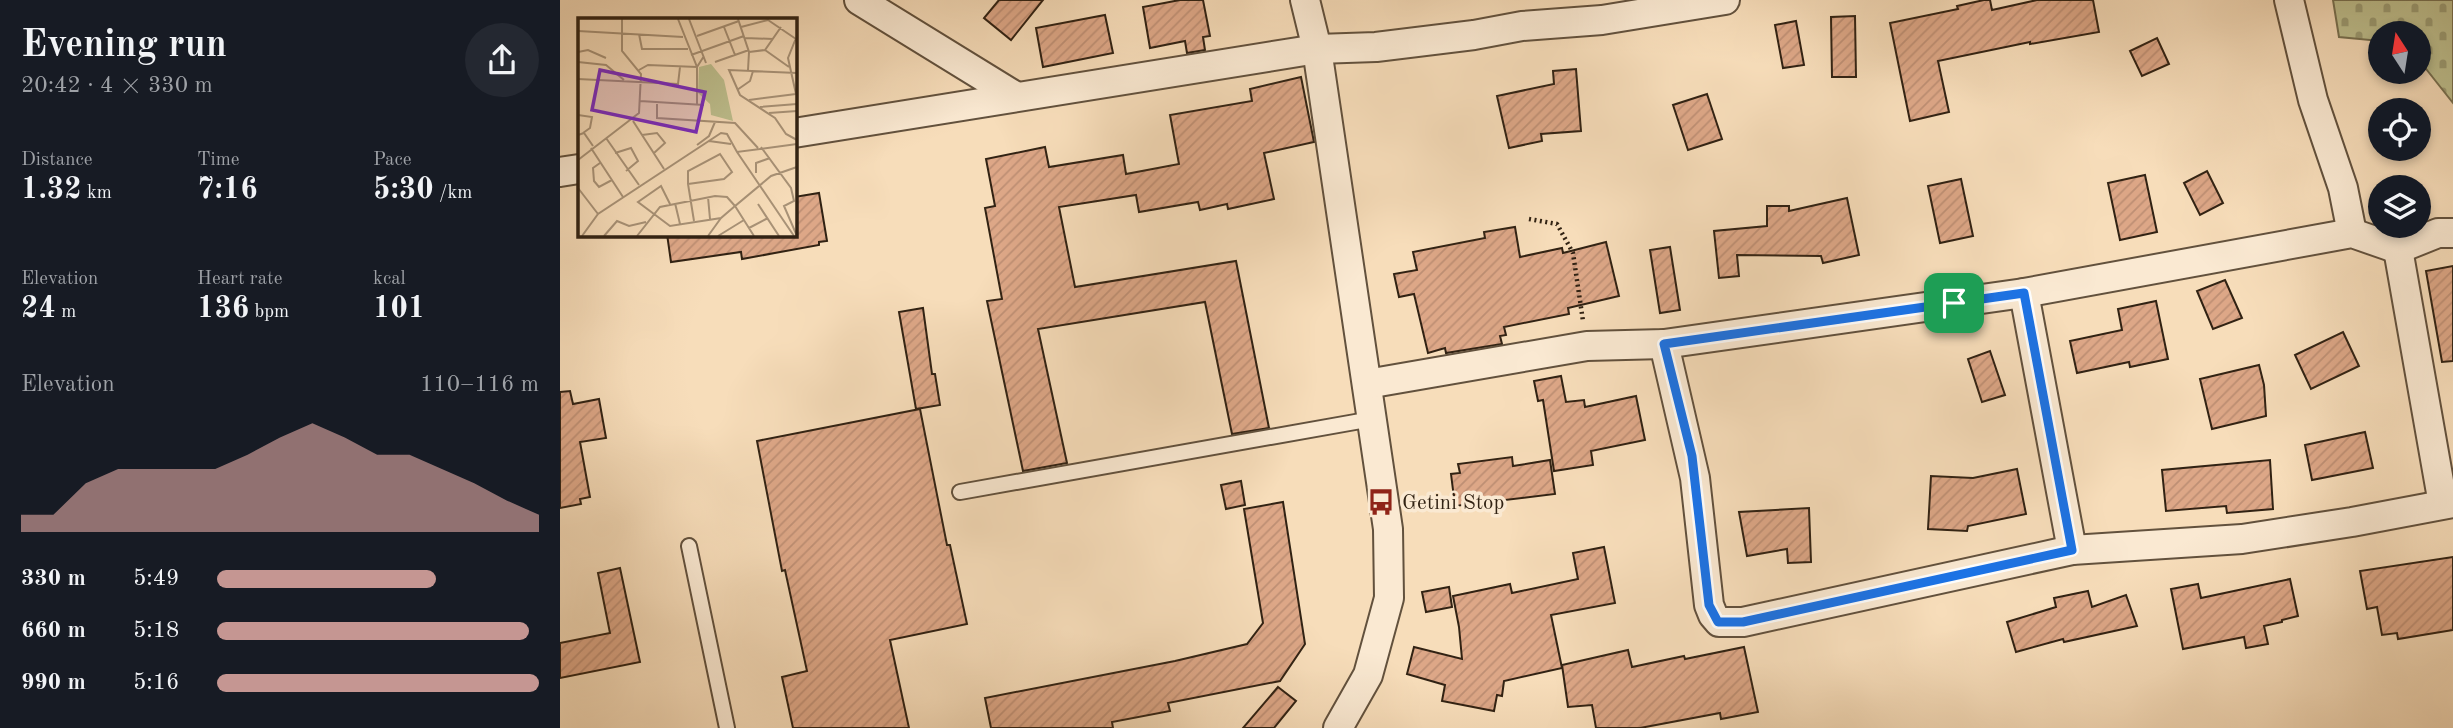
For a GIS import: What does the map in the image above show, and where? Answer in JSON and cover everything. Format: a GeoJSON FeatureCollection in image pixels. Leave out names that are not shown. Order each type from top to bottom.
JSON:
{"type":"FeatureCollection","features":[{"type":"Feature","properties":{"kind":"street"},"geometry":{"type":"LineString","coordinates":[[859,0],[1014,96]]}},
{"type":"Feature","properties":{"kind":"street"},"geometry":{"type":"LineString","coordinates":[[1306,0],[1317,49],[1388,529],[1389,598],[1368,675],[1338,728]]}},
{"type":"Feature","properties":{"kind":"street"},"geometry":{"type":"LineString","coordinates":[[796,133],[1317,49],[1376,47],[1522,26],[1602,20],[1725,0]]}},
{"type":"Feature","properties":{"kind":"street"},"geometry":{"type":"LineString","coordinates":[[2288,0],[2313,100],[2343,188],[2352,233]]}},
{"type":"Feature","properties":{"kind":"street"},"geometry":{"type":"LineString","coordinates":[[560,172],[578,169]]}},
{"type":"Feature","properties":{"kind":"street"},"geometry":{"type":"LineString","coordinates":[[1367,384],[1587,346],[1664,344],[2024,293],[2352,233],[2398,249],[2438,233],[2453,233]]}},
{"type":"Feature","properties":{"kind":"street"},"geometry":{"type":"LineString","coordinates":[[1664,344],[1694,467],[1709,605],[1718,622],[1743,622],[2072,550],[2242,539],[2448,503],[2398,249]]}},
{"type":"Feature","properties":{"kind":"street"},"geometry":{"type":"LineString","coordinates":[[2024,293],[2072,550]]}},
{"type":"Feature","properties":{"kind":"lane"},"geometry":{"type":"LineString","coordinates":[[960,492],[1372,419]]}},
{"type":"Feature","properties":{"kind":"lane"},"geometry":{"type":"LineString","coordinates":[[689,546],[727,728]]}},
{"type":"Feature","properties":{"kind":"path"},"geometry":{"type":"LineString","coordinates":[[1529,219],[1557,225],[1573,253],[1587,346]]}},
{"type":"Feature","properties":{"kind":"green space"},"geometry":{"type":"Polygon","coordinates":[[[2333,0],[2453,0],[2453,103],[2431,75],[2431,21],[2368,21],[2368,40],[2339,37],[2333,0]]]}},
{"type":"Feature","properties":{"kind":"building"},"geometry":{"type":"Polygon","coordinates":[[[999,0],[1043,0],[1011,40],[984,18],[999,0]]]}},
{"type":"Feature","properties":{"kind":"building"},"geometry":{"type":"Polygon","coordinates":[[[1180,0],[1203,0],[1210,36],[1203,37],[1205,50],[1187,53],[1185,41],[1150,48],[1143,7],[1180,0]]]}},
{"type":"Feature","properties":{"kind":"building"},"geometry":{"type":"Polygon","coordinates":[[[1990,0],[1992,10],[2037,0],[2093,0],[2099,32],[2030,42],[1938,61],[1949,112],[1910,121],[1890,23],[1958,9],[1957,6],[1990,0]]]}},
{"type":"Feature","properties":{"kind":"building"},"geometry":{"type":"Polygon","coordinates":[[[1105,15],[1113,53],[1043,67],[1036,28],[1105,15]]]}},
{"type":"Feature","properties":{"kind":"building"},"geometry":{"type":"Polygon","coordinates":[[[1855,16],[1856,77],[1832,77],[1831,17],[1855,16]]]}},
{"type":"Feature","properties":{"kind":"building"},"geometry":{"type":"Polygon","coordinates":[[[1796,21],[1804,65],[1783,68],[1775,25],[1796,21]]]}},
{"type":"Feature","properties":{"kind":"building"},"geometry":{"type":"Polygon","coordinates":[[[2157,38],[2169,64],[2142,76],[2130,51],[2157,38]]]}},
{"type":"Feature","properties":{"kind":"building"},"geometry":{"type":"Polygon","coordinates":[[[1576,69],[1581,131],[1541,134],[1542,141],[1509,148],[1497,96],[1554,84],[1553,71],[1576,69]]]}},
{"type":"Feature","properties":{"kind":"building"},"geometry":{"type":"Polygon","coordinates":[[[1301,77],[1314,142],[1264,153],[1274,199],[1228,209],[1227,204],[1200,210],[1198,202],[1139,212],[1136,195],[1059,207],[1075,287],[1236,261],[1269,428],[1232,434],[1205,302],[1038,329],[1067,463],[1023,471],[987,301],[1002,299],[985,208],[995,206],[986,159],[1045,147],[1049,167],[1123,155],[1126,174],[1179,164],[1170,115],[1252,101],[1250,89],[1301,77]]]}},
{"type":"Feature","properties":{"kind":"building"},"geometry":{"type":"Polygon","coordinates":[[[1707,94],[1722,139],[1688,150],[1673,105],[1707,94]]]}},
{"type":"Feature","properties":{"kind":"building"},"geometry":{"type":"Polygon","coordinates":[[[2207,171],[2223,203],[2200,215],[2184,183],[2207,171]]]}},
{"type":"Feature","properties":{"kind":"building"},"geometry":{"type":"Polygon","coordinates":[[[2145,175],[2157,232],[2120,240],[2108,183],[2145,175]]]}},
{"type":"Feature","properties":{"kind":"building"},"geometry":{"type":"Polygon","coordinates":[[[1961,179],[1973,236],[1940,243],[1928,186],[1961,179]]]}},
{"type":"Feature","properties":{"kind":"building"},"geometry":{"type":"Polygon","coordinates":[[[819,193],[827,241],[819,242],[819,245],[742,259],[741,252],[671,262],[667,236],[796,236],[796,197],[819,193]]]}},
{"type":"Feature","properties":{"kind":"building"},"geometry":{"type":"Polygon","coordinates":[[[1847,198],[1859,255],[1823,263],[1821,256],[1737,255],[1739,276],[1719,278],[1714,231],[1767,226],[1767,206],[1789,206],[1789,211],[1847,198]]]}},
{"type":"Feature","properties":{"kind":"building"},"geometry":{"type":"Polygon","coordinates":[[[1515,227],[1520,257],[1562,248],[1563,253],[1606,242],[1619,296],[1568,308],[1569,314],[1504,327],[1506,335],[1500,336],[1502,344],[1446,353],[1445,348],[1428,353],[1414,294],[1399,297],[1394,274],[1417,270],[1413,252],[1485,238],[1484,232],[1515,227]]]}},
{"type":"Feature","properties":{"kind":"building"},"geometry":{"type":"Polygon","coordinates":[[[1670,247],[1680,310],[1660,313],[1650,250],[1670,247]]]}},
{"type":"Feature","properties":{"kind":"building"},"geometry":{"type":"Polygon","coordinates":[[[2453,266],[2453,361],[2442,362],[2426,271],[2453,266]]]}},
{"type":"Feature","properties":{"kind":"building"},"geometry":{"type":"Polygon","coordinates":[[[2225,280],[2242,318],[2213,329],[2197,291],[2225,280]]]}},
{"type":"Feature","properties":{"kind":"building"},"geometry":{"type":"Polygon","coordinates":[[[2156,301],[2168,359],[2130,367],[2129,362],[2077,373],[2070,341],[2122,330],[2118,309],[2156,301]]]}},
{"type":"Feature","properties":{"kind":"building"},"geometry":{"type":"Polygon","coordinates":[[[923,308],[932,374],[935,374],[940,405],[916,409],[899,312],[923,308]]]}},
{"type":"Feature","properties":{"kind":"building"},"geometry":{"type":"Polygon","coordinates":[[[2343,332],[2359,366],[2311,389],[2295,355],[2343,332]]]}},
{"type":"Feature","properties":{"kind":"building"},"geometry":{"type":"Polygon","coordinates":[[[1990,351],[2005,395],[1982,402],[1968,359],[1990,351]]]}},
{"type":"Feature","properties":{"kind":"building"},"geometry":{"type":"Polygon","coordinates":[[[2259,365],[2264,385],[2266,416],[2212,429],[2200,379],[2259,365]]]}},
{"type":"Feature","properties":{"kind":"building"},"geometry":{"type":"Polygon","coordinates":[[[1561,376],[1566,402],[1584,400],[1585,407],[1636,396],[1645,440],[1591,451],[1593,465],[1554,471],[1543,400],[1538,401],[1534,381],[1561,376]]]}},
{"type":"Feature","properties":{"kind":"building"},"geometry":{"type":"Polygon","coordinates":[[[570,391],[573,404],[599,399],[606,438],[580,442],[590,497],[580,499],[581,504],[560,508],[560,392],[570,391]]]}},
{"type":"Feature","properties":{"kind":"building"},"geometry":{"type":"Polygon","coordinates":[[[920,409],[947,545],[950,545],[967,624],[890,640],[909,728],[793,728],[782,677],[807,671],[785,570],[782,571],[757,441],[920,409]]]}},
{"type":"Feature","properties":{"kind":"building"},"geometry":{"type":"Polygon","coordinates":[[[2365,432],[2373,468],[2312,480],[2305,445],[2365,432]]]}},
{"type":"Feature","properties":{"kind":"building"},"geometry":{"type":"Polygon","coordinates":[[[1512,457],[1513,466],[1550,460],[1555,494],[1455,506],[1451,474],[1460,473],[1458,464],[1512,457]]]}},
{"type":"Feature","properties":{"kind":"building"},"geometry":{"type":"Polygon","coordinates":[[[2270,460],[2273,509],[2227,513],[2226,506],[2166,511],[2162,470],[2270,460]]]}},
{"type":"Feature","properties":{"kind":"building"},"geometry":{"type":"Polygon","coordinates":[[[2017,469],[2026,514],[1968,526],[1967,531],[1928,529],[1931,476],[1973,478],[2017,469]]]}},
{"type":"Feature","properties":{"kind":"building"},"geometry":{"type":"Polygon","coordinates":[[[1241,481],[1245,505],[1226,509],[1221,485],[1241,481]]]}},
{"type":"Feature","properties":{"kind":"building"},"geometry":{"type":"Polygon","coordinates":[[[1283,502],[1305,644],[1280,681],[1168,703],[1170,711],[1112,722],[1113,728],[991,728],[985,698],[1175,661],[1247,644],[1263,623],[1244,509],[1283,502]]]}},
{"type":"Feature","properties":{"kind":"building"},"geometry":{"type":"Polygon","coordinates":[[[1809,508],[1811,562],[1788,563],[1787,549],[1747,556],[1739,512],[1809,508]]]}},
{"type":"Feature","properties":{"kind":"building"},"geometry":{"type":"Polygon","coordinates":[[[1604,547],[1615,603],[1551,615],[1562,668],[1504,681],[1502,696],[1497,695],[1494,711],[1442,701],[1445,685],[1407,674],[1414,647],[1462,659],[1453,596],[1510,584],[1512,593],[1578,579],[1573,553],[1604,547]]]}},
{"type":"Feature","properties":{"kind":"building"},"geometry":{"type":"Polygon","coordinates":[[[2453,557],[2453,630],[2398,639],[2397,633],[2382,635],[2377,607],[2367,609],[2360,571],[2453,557]]]}},
{"type":"Feature","properties":{"kind":"building"},"geometry":{"type":"Polygon","coordinates":[[[620,568],[640,662],[560,678],[560,643],[610,633],[598,573],[620,568]]]}},
{"type":"Feature","properties":{"kind":"building"},"geometry":{"type":"Polygon","coordinates":[[[2290,579],[2298,616],[2264,626],[2268,644],[2246,648],[2244,637],[2183,649],[2171,589],[2198,584],[2201,598],[2290,579]]]}},
{"type":"Feature","properties":{"kind":"building"},"geometry":{"type":"Polygon","coordinates":[[[1449,587],[1452,607],[1426,612],[1422,592],[1449,587]]]}},
{"type":"Feature","properties":{"kind":"building"},"geometry":{"type":"Polygon","coordinates":[[[2088,591],[2092,607],[2126,595],[2137,626],[2064,642],[2063,639],[2016,652],[2007,622],[2056,607],[2054,598],[2088,591]]]}},
{"type":"Feature","properties":{"kind":"building"},"geometry":{"type":"Polygon","coordinates":[[[1744,647],[1758,712],[1721,719],[1720,713],[1640,728],[1596,728],[1592,705],[1568,707],[1562,665],[1628,650],[1632,667],[1744,647]]]}},
{"type":"Feature","properties":{"kind":"building"},"geometry":{"type":"Polygon","coordinates":[[[1278,687],[1296,701],[1274,728],[1243,728],[1278,687]]]}},
{"type":"Feature","properties":{"kind":"place","name":"Getini Stop"},"geometry":{"type":"Point","coordinates":[1381,502]}},
{"type":"Feature","properties":{"kind":"route"},"geometry":{"type":"LineString","coordinates":[[2024,293],[2072,550],[1743,622],[1718,622],[1709,605],[1692,456],[1664,344],[1954,303],[2024,293]]}}]}
